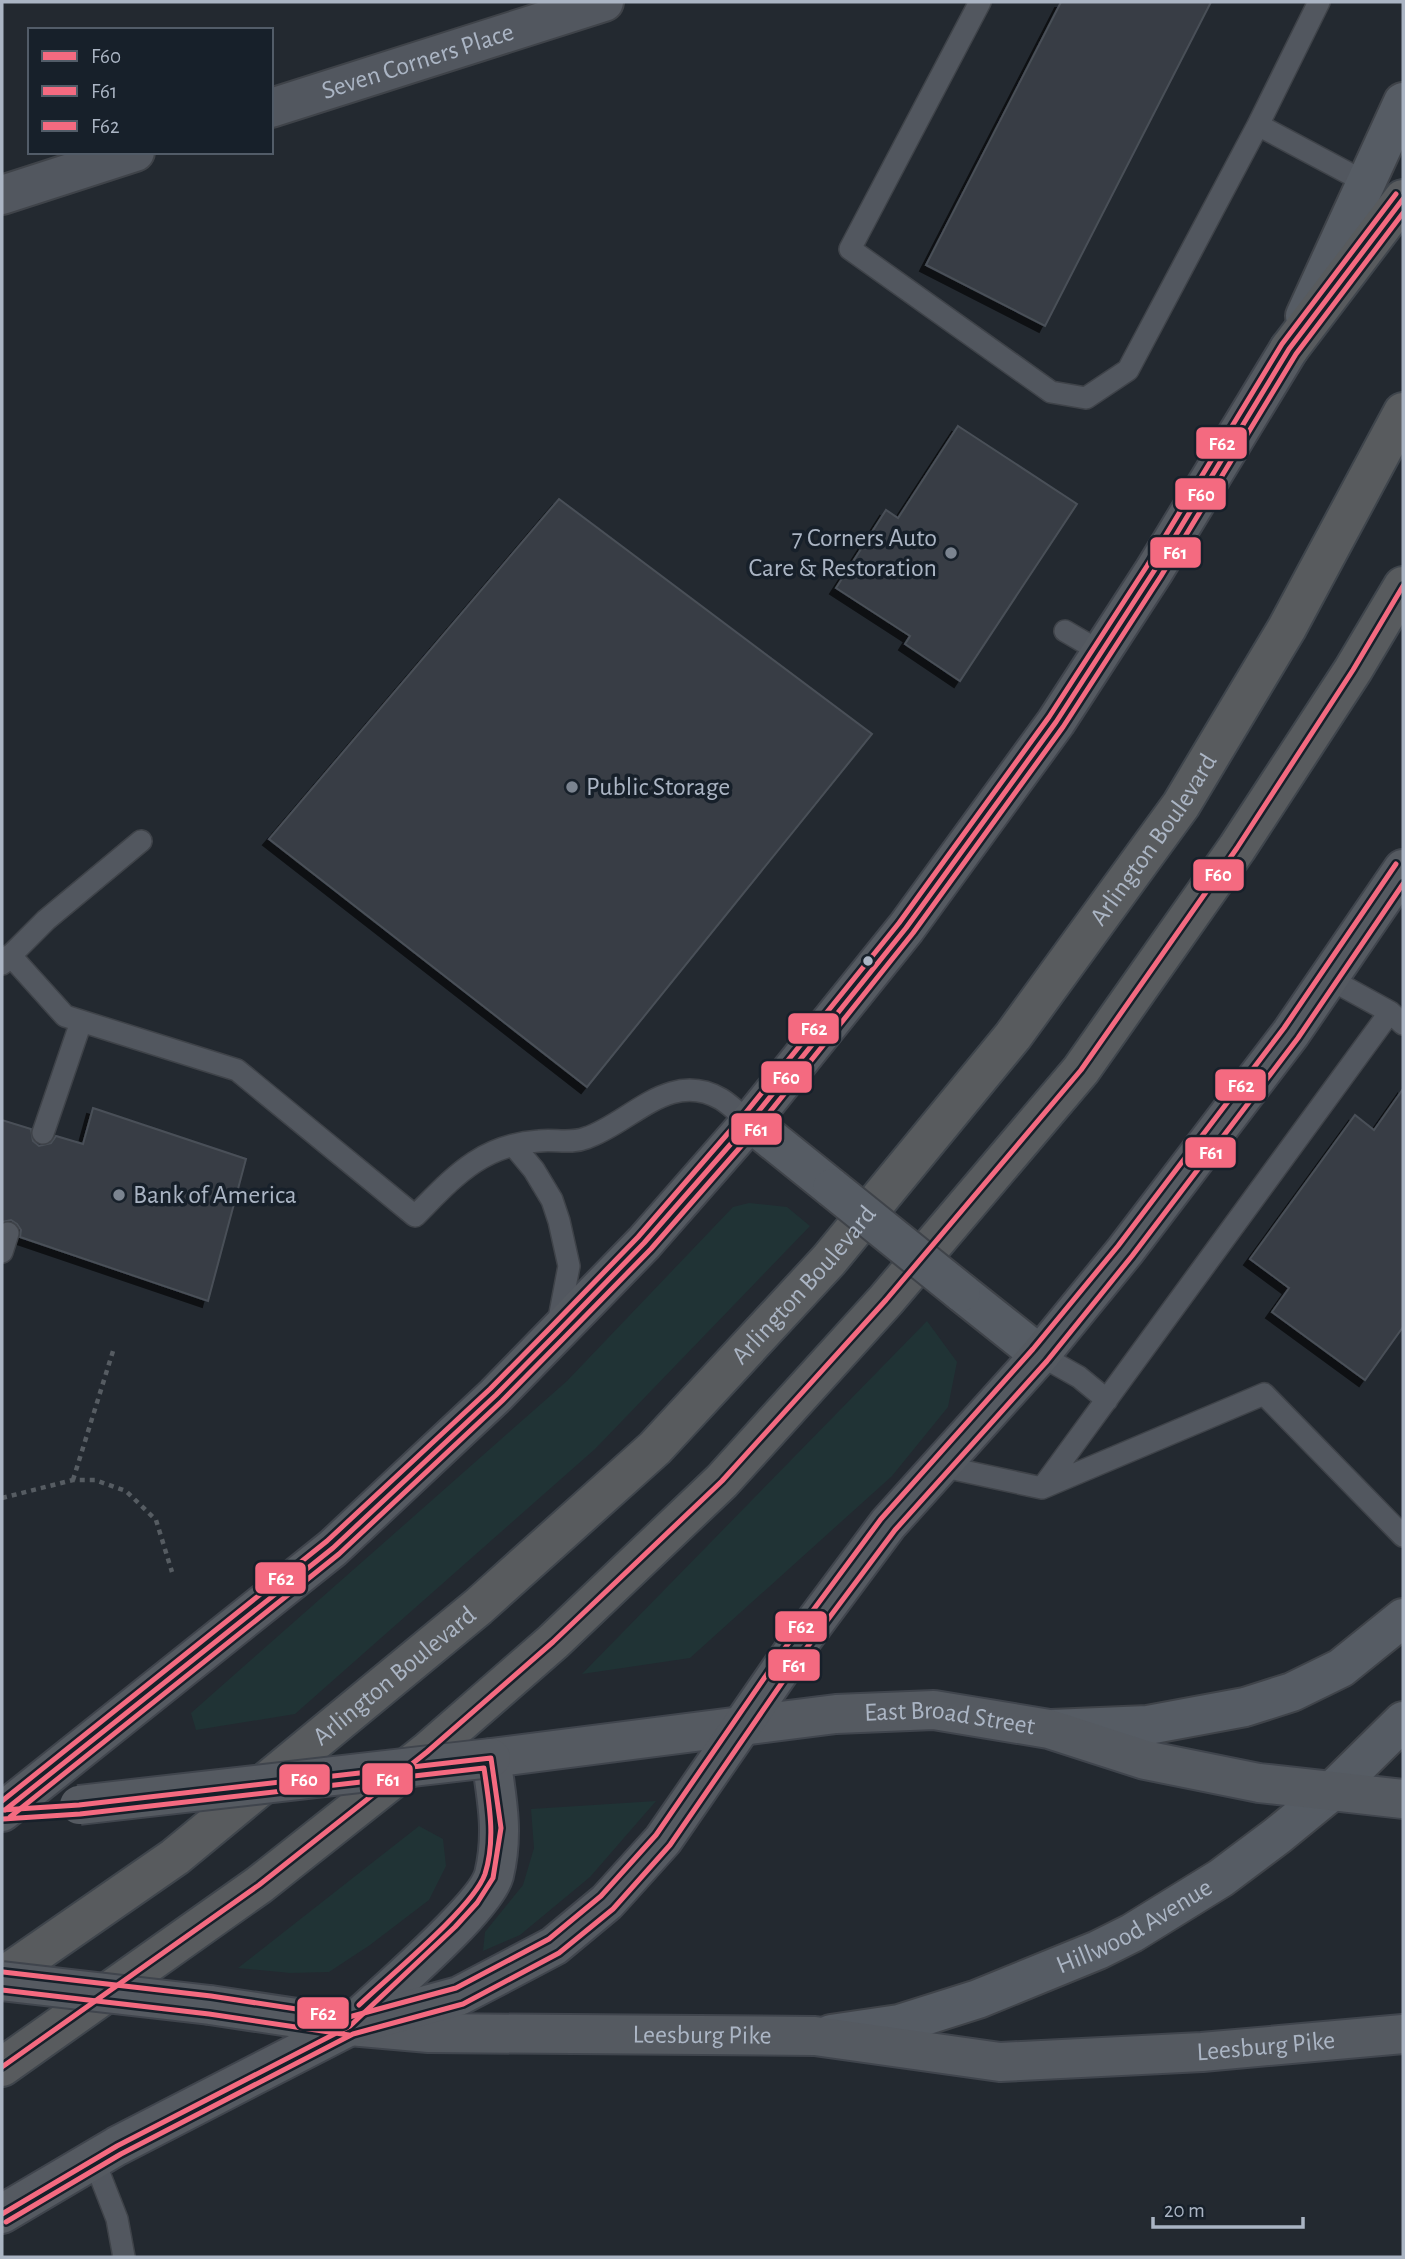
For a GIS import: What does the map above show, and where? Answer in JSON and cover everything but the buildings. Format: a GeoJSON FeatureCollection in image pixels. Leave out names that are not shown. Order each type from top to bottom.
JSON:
{"type":"FeatureCollection","features":[{"type":"Feature","properties":{"kind":"highway"},"geometry":{"type":"LineString","coordinates":[[1289,349],[1403,199]]}},
{"type":"Feature","properties":{"kind":"highway","name":"Arlington Boulevard"},"geometry":{"type":"LineString","coordinates":[[2,1979],[175,1857],[478,1607],[655,1448],[829,1260],[1013,1035],[1181,805],[1287,628],[1403,412]]}},
{"type":"Feature","properties":{"kind":"highway"},"geometry":{"type":"LineString","coordinates":[[2,2067],[259,1885],[428,1752],[553,1642],[723,1481],[886,1300],[1081,1070],[1237,848],[1353,670],[1403,586]]}},
{"type":"Feature","properties":{"kind":"main road"},"geometry":{"type":"LineString","coordinates":[[3,1810],[333,1548],[496,1395],[557,1333],[644,1243],[750,1122],[906,928],[1056,722],[1161,559],[1289,349],[1403,102]]}},
{"type":"Feature","properties":{"kind":"main road"},"geometry":{"type":"LineString","coordinates":[[2,2214],[94,2160],[349,2026],[459,1996],[554,1946],[607,1902],[663,1840],[792,1653],[888,1524],[1040,1355],[1133,1240],[1291,1032],[1403,869]]}},
{"type":"Feature","properties":{"kind":"main road"},"geometry":{"type":"LineString","coordinates":[[750,1122],[1040,1355]]}},
{"type":"Feature","properties":{"kind":"main road"},"geometry":{"type":"LineString","coordinates":[[1049,1729],[1148,1725],[1245,1707],[1293,1692],[1342,1668],[1403,1618]]}},
{"type":"Feature","properties":{"kind":"main road","name":"East Broad Street"},"geometry":{"type":"LineString","coordinates":[[491,1758],[836,1714],[934,1710],[1049,1729],[1145,1760],[1259,1783],[1403,1799]]}},
{"type":"Feature","properties":{"kind":"main road","name":"Hillwood Avenue"},"geometry":{"type":"LineString","coordinates":[[815,2036],[898,2024],[978,2000],[1132,1933],[1221,1878],[1277,1836],[1332,1791],[1403,1721]]}},
{"type":"Feature","properties":{"kind":"main road"},"geometry":{"type":"LineString","coordinates":[[3,1810],[79,1805],[491,1758],[501,1828],[493,1878],[477,1903],[454,1927],[349,2026]]}},
{"type":"Feature","properties":{"kind":"main road","name":"Leesburg Pike"},"geometry":{"type":"LineString","coordinates":[[2,1979],[210,2005],[349,2026],[429,2034],[815,2036],[1000,2062],[1202,2052],[1403,2034]]}},
{"type":"Feature","properties":{"kind":"street","name":"Seven Corners Place"},"geometry":{"type":"LineString","coordinates":[[273,107],[604,2]]}},
{"type":"Feature","properties":{"kind":"street"},"geometry":{"type":"LineString","coordinates":[[2,195],[129,154]]}},
{"type":"Feature","properties":{"kind":"lane"},"geometry":{"type":"LineString","coordinates":[[980,2],[850,249],[1051,392],[1086,398],[1128,370],[1258,125],[1319,2]]}},
{"type":"Feature","properties":{"kind":"lane"},"geometry":{"type":"LineString","coordinates":[[1258,125],[1365,182]]}},
{"type":"Feature","properties":{"kind":"lane"},"geometry":{"type":"LineString","coordinates":[[1065,631],[1101,652]]}},
{"type":"Feature","properties":{"kind":"lane"},"geometry":{"type":"LineString","coordinates":[[141,841],[46,920],[6,960],[65,1016],[237,1070],[415,1216],[466,1166],[489,1154],[538,1141],[582,1140],[607,1130],[650,1100],[673,1091],[702,1091],[720,1098],[750,1122]]}},
{"type":"Feature","properties":{"kind":"lane"},"geometry":{"type":"LineString","coordinates":[[1042,1488],[1397,1018],[1328,978]]}},
{"type":"Feature","properties":{"kind":"lane"},"geometry":{"type":"LineString","coordinates":[[43,1133],[81,1022]]}},
{"type":"Feature","properties":{"kind":"lane"},"geometry":{"type":"LineString","coordinates":[[514,1146],[534,1170],[552,1200],[559,1221],[569,1266],[557,1333]]}},
{"type":"Feature","properties":{"kind":"lane"},"geometry":{"type":"LineString","coordinates":[[1040,1355],[1079,1377],[1107,1399]]}},
{"type":"Feature","properties":{"kind":"lane"},"geometry":{"type":"LineString","coordinates":[[940,1466],[1042,1488],[1264,1394],[1403,1536]]}},
{"type":"Feature","properties":{"kind":"lane"},"geometry":{"type":"LineString","coordinates":[[94,2160],[117,2219],[124,2257]]}},
{"type":"Feature","properties":{"kind":"path"},"geometry":{"type":"LineString","coordinates":[[73,1480],[113,1351]]}},
{"type":"Feature","properties":{"kind":"path"},"geometry":{"type":"LineString","coordinates":[[2,1498],[73,1480],[95,1480],[126,1491],[156,1520],[172,1572]]}},
{"type":"Feature","properties":{"kind":"shaded area"},"geometry":{"type":"Polygon","coordinates":[[[749,1203],[787,1207],[810,1226],[595,1449],[295,1714],[196,1730],[191,1713],[567,1381],[733,1207],[749,1203]]]}},
{"type":"Feature","properties":{"kind":"shaded area"},"geometry":{"type":"Polygon","coordinates":[[[927,1321],[957,1362],[948,1407],[892,1476],[690,1658],[582,1674],[927,1321]]]}},
{"type":"Feature","properties":{"kind":"shaded area"},"geometry":{"type":"Polygon","coordinates":[[[656,1801],[590,1877],[520,1935],[483,1951],[485,1932],[523,1885],[534,1848],[531,1809],[656,1801]]]}},
{"type":"Feature","properties":{"kind":"shaded area"},"geometry":{"type":"Polygon","coordinates":[[[419,1826],[443,1839],[446,1866],[429,1900],[329,1972],[290,1973],[238,1968],[419,1826]]]}},
{"type":"Feature","properties":{"kind":"transit line","name":"F62"},"geometry":{"type":"LineString","coordinates":[[2,1801],[327,1541],[490,1389],[551,1327],[638,1237],[743,1116],[899,923],[1049,717],[1147,566],[1282,344],[1396,194]]}},
{"type":"Feature","properties":{"kind":"transit line","name":"F60"},"geometry":{"type":"LineString","coordinates":[[5,1810],[333,1548],[496,1395],[557,1333],[644,1243],[750,1122],[906,928],[1056,722],[1154,571],[1289,349],[1403,199]]}},
{"type":"Feature","properties":{"kind":"transit line","name":"F61"},"geometry":{"type":"LineString","coordinates":[[10,1817],[339,1554],[502,1401],[563,1339],[651,1249],[757,1128],[913,933],[1063,727],[1161,576],[1296,354],[1403,213]]}},
{"type":"Feature","properties":{"kind":"transit line","name":"F60"},"geometry":{"type":"LineString","coordinates":[[2,2067],[259,1885],[427,1752],[553,1642],[722,1481],[886,1300],[1081,1070],[1237,848],[1353,670],[1403,586]]}},
{"type":"Feature","properties":{"kind":"transit line","name":"F62"},"geometry":{"type":"LineString","coordinates":[[3,1972],[211,1996],[349,2017],[456,1988],[549,1939],[601,1896],[656,1835],[785,1648],[881,1519],[1033,1349],[1118,1246],[1284,1028],[1396,864]]}},
{"type":"Feature","properties":{"kind":"transit line","name":"F61"},"geometry":{"type":"LineString","coordinates":[[6,2222],[121,2154],[353,2034],[463,2004],[559,1953],[613,1909],[670,1845],[799,1658],[895,1530],[1047,1361],[1132,1256],[1298,1038],[1403,884]]}},
{"type":"Feature","properties":{"kind":"transit line","name":"F60"},"geometry":{"type":"LineString","coordinates":[[2,1810],[79,1805],[491,1758],[501,1828],[493,1878],[477,1903],[350,2026],[117,2146],[2,2214]]}},
{"type":"Feature","properties":{"kind":"transit line","name":"F61"},"geometry":{"type":"LineString","coordinates":[[3,1819],[80,1814],[484,1768],[491,1834],[485,1874],[448,1923],[359,2005]]}},
{"type":"Feature","properties":{"kind":"transit line","name":"F61"},"geometry":{"type":"LineString","coordinates":[[2,1990],[209,2014],[349,2035]]}},
{"type":"Feature","properties":{"kind":"place","name":"7 Corners Auto Care & Restoration"},"geometry":{"type":"Point","coordinates":[951,553]}},
{"type":"Feature","properties":{"kind":"place","name":"Public Storage"},"geometry":{"type":"Point","coordinates":[572,787]}},
{"type":"Feature","properties":{"kind":"place","name":"Bank of America"},"geometry":{"type":"Point","coordinates":[119,1195]}}]}
